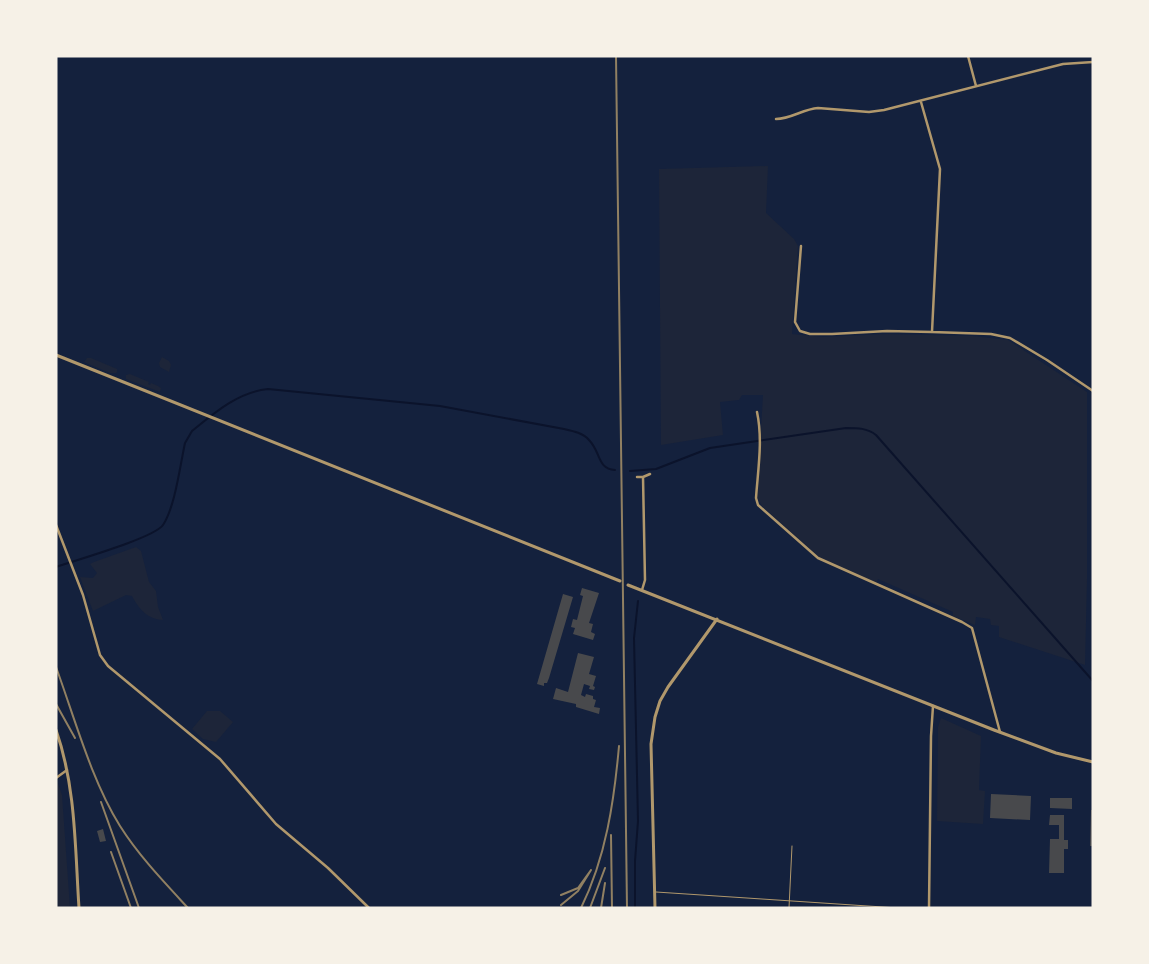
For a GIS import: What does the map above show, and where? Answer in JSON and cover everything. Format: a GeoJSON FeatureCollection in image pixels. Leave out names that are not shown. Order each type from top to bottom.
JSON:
{"type":"FeatureCollection","features":[{"type":"Feature","properties":{"kind":"street"},"geometry":{"type":"LineString","coordinates":[[968,56],[976,86]]}},
{"type":"Feature","properties":{"kind":"street"},"geometry":{"type":"LineString","coordinates":[[776,119],[783,119],[809,108],[836,108],[869,112],[921,102],[1063,64],[1093,62]]}},
{"type":"Feature","properties":{"kind":"street"},"geometry":{"type":"LineString","coordinates":[[921,102],[940,169],[932,332]]}},
{"type":"Feature","properties":{"kind":"street"},"geometry":{"type":"LineString","coordinates":[[801,246],[795,322],[800,331],[810,334],[887,331],[932,332],[990,334],[1010,338],[1093,391]]}},
{"type":"Feature","properties":{"kind":"street"},"geometry":{"type":"LineString","coordinates":[[56,355],[620,582]]}},
{"type":"Feature","properties":{"kind":"street"},"geometry":{"type":"LineString","coordinates":[[756,412],[760,436],[757,503],[815,556],[972,628],[1000,732]]}},
{"type":"Feature","properties":{"kind":"street"},"geometry":{"type":"LineString","coordinates":[[636,476],[643,477],[650,474]]}},
{"type":"Feature","properties":{"kind":"street"},"geometry":{"type":"LineString","coordinates":[[642,590],[645,580],[643,477]]}},
{"type":"Feature","properties":{"kind":"street"},"geometry":{"type":"LineString","coordinates":[[56,525],[83,595],[100,655],[108,666],[220,759],[276,824],[328,868],[369,908]]}},
{"type":"Feature","properties":{"kind":"street"},"geometry":{"type":"LineString","coordinates":[[628,585],[1000,732],[1056,753],[1093,762]]}},
{"type":"Feature","properties":{"kind":"street"},"geometry":{"type":"LineString","coordinates":[[655,908],[652,744],[655,717],[660,700],[668,687],[717,620]]}},
{"type":"Feature","properties":{"kind":"street"},"geometry":{"type":"LineString","coordinates":[[929,908],[933,706]]}},
{"type":"Feature","properties":{"kind":"street"},"geometry":{"type":"LineString","coordinates":[[56,730],[68,770],[79,908]]}},
{"type":"Feature","properties":{"kind":"street"},"geometry":{"type":"LineString","coordinates":[[56,778],[68,770]]}},
{"type":"Feature","properties":{"kind":"lane"},"geometry":{"type":"LineString","coordinates":[[789,908],[792,846]]}},
{"type":"Feature","properties":{"kind":"lane"},"geometry":{"type":"LineString","coordinates":[[655,892],[898,908]]}},
{"type":"Feature","properties":{"kind":"shaded area"},"geometry":{"type":"Polygon","coordinates":[[[768,166],[766,213],[794,239],[798,246],[792,334],[823,337],[886,334],[973,336],[1008,340],[1087,392],[1085,665],[999,637],[999,626],[991,625],[990,619],[976,617],[975,625],[953,616],[953,612],[878,579],[876,583],[819,557],[762,506],[757,497],[763,395],[742,395],[739,400],[720,402],[723,435],[661,445],[659,169],[768,166]]]}},
{"type":"Feature","properties":{"kind":"shaded area"},"geometry":{"type":"Polygon","coordinates":[[[162,357],[169,361],[171,365],[169,372],[160,367],[159,363],[162,357]]]}},
{"type":"Feature","properties":{"kind":"shaded area"},"geometry":{"type":"Polygon","coordinates":[[[87,358],[117,369],[117,372],[110,373],[84,362],[87,358]]]}},
{"type":"Feature","properties":{"kind":"shaded area"},"geometry":{"type":"Polygon","coordinates":[[[130,374],[149,382],[148,384],[150,385],[151,383],[158,386],[161,388],[160,392],[126,379],[126,375],[130,374]]]}},
{"type":"Feature","properties":{"kind":"shaded area"},"geometry":{"type":"Polygon","coordinates":[[[136,547],[141,551],[149,582],[156,591],[158,607],[163,620],[152,618],[141,609],[132,596],[126,595],[93,611],[80,577],[93,578],[97,573],[90,564],[136,547]]]}},
{"type":"Feature","properties":{"kind":"shaded area"},"geometry":{"type":"Polygon","coordinates":[[[207,711],[220,711],[233,722],[216,742],[203,739],[192,729],[207,711]]]}},
{"type":"Feature","properties":{"kind":"shaded area"},"geometry":{"type":"Polygon","coordinates":[[[941,718],[981,736],[979,790],[985,791],[983,824],[937,821],[938,727],[941,718]]]}},
{"type":"Feature","properties":{"kind":"shaded area"},"geometry":{"type":"Polygon","coordinates":[[[57,781],[62,795],[70,908],[56,908],[57,781]]]}},
{"type":"Feature","properties":{"kind":"building"},"geometry":{"type":"Polygon","coordinates":[[[582,588],[599,593],[589,623],[593,624],[591,632],[595,634],[593,640],[573,634],[575,628],[571,627],[573,619],[577,620],[583,596],[580,595],[582,588]]]}},
{"type":"Feature","properties":{"kind":"building"},"geometry":{"type":"Polygon","coordinates":[[[563,594],[573,597],[549,678],[547,683],[544,683],[544,686],[537,684],[563,594]]]}},
{"type":"Feature","properties":{"kind":"building"},"geometry":{"type":"Polygon","coordinates":[[[578,653],[594,657],[589,674],[596,676],[593,686],[595,687],[594,690],[589,689],[590,686],[584,684],[581,695],[585,697],[586,694],[593,696],[593,699],[596,700],[594,707],[600,708],[599,714],[576,707],[576,704],[553,699],[556,688],[568,692],[578,653]]]}},
{"type":"Feature","properties":{"kind":"building"},"geometry":{"type":"Polygon","coordinates":[[[991,794],[1031,796],[1030,820],[990,818],[991,794]]]}},
{"type":"Feature","properties":{"kind":"building"},"geometry":{"type":"Polygon","coordinates":[[[1050,798],[1072,798],[1072,809],[1050,808],[1050,798]]]}},
{"type":"Feature","properties":{"kind":"building"},"geometry":{"type":"Polygon","coordinates":[[[1091,810],[1093,810],[1093,846],[1090,846],[1091,810]]]}},
{"type":"Feature","properties":{"kind":"building"},"geometry":{"type":"Polygon","coordinates":[[[1050,815],[1064,815],[1064,840],[1068,840],[1068,849],[1064,849],[1064,873],[1049,873],[1050,839],[1059,839],[1059,825],[1049,825],[1050,815]]]}},
{"type":"Feature","properties":{"kind":"building"},"geometry":{"type":"Polygon","coordinates":[[[103,829],[106,841],[100,842],[97,831],[103,829]]]}},
{"type":"Feature","properties":{"kind":"waterway"},"geometry":{"type":"LineString","coordinates":[[56,567],[130,542],[157,530],[163,525],[174,497],[185,443],[192,431],[227,404],[247,394],[268,389],[440,406],[567,430],[587,438],[605,467],[615,470]]}},
{"type":"Feature","properties":{"kind":"waterway"},"geometry":{"type":"LineString","coordinates":[[630,471],[656,469],[710,448],[846,428],[858,428],[869,431],[876,435],[1093,681]]}},
{"type":"Feature","properties":{"kind":"waterway"},"geometry":{"type":"LineString","coordinates":[[635,908],[635,861],[638,821],[634,638],[638,601]]}},
{"type":"Feature","properties":{"kind":"railway"},"geometry":{"type":"LineString","coordinates":[[616,56],[627,908]]}},
{"type":"Feature","properties":{"kind":"railway"},"geometry":{"type":"LineString","coordinates":[[56,667],[92,769],[110,808],[135,848],[188,908]]}},
{"type":"Feature","properties":{"kind":"railway"},"geometry":{"type":"LineString","coordinates":[[56,704],[75,738]]}},
{"type":"Feature","properties":{"kind":"railway"},"geometry":{"type":"LineString","coordinates":[[581,908],[597,869],[608,829],[619,746]]}},
{"type":"Feature","properties":{"kind":"railway"},"geometry":{"type":"LineString","coordinates":[[101,802],[139,908]]}},
{"type":"Feature","properties":{"kind":"railway"},"geometry":{"type":"LineString","coordinates":[[611,835],[612,908]]}},
{"type":"Feature","properties":{"kind":"railway"},"geometry":{"type":"LineString","coordinates":[[111,852],[131,908]]}},
{"type":"Feature","properties":{"kind":"railway"},"geometry":{"type":"LineString","coordinates":[[590,908],[605,868]]}},
{"type":"Feature","properties":{"kind":"railway"},"geometry":{"type":"LineString","coordinates":[[561,895],[578,888],[591,870],[578,891],[561,905]]}},
{"type":"Feature","properties":{"kind":"railway"},"geometry":{"type":"LineString","coordinates":[[601,908],[605,883]]}}]}
